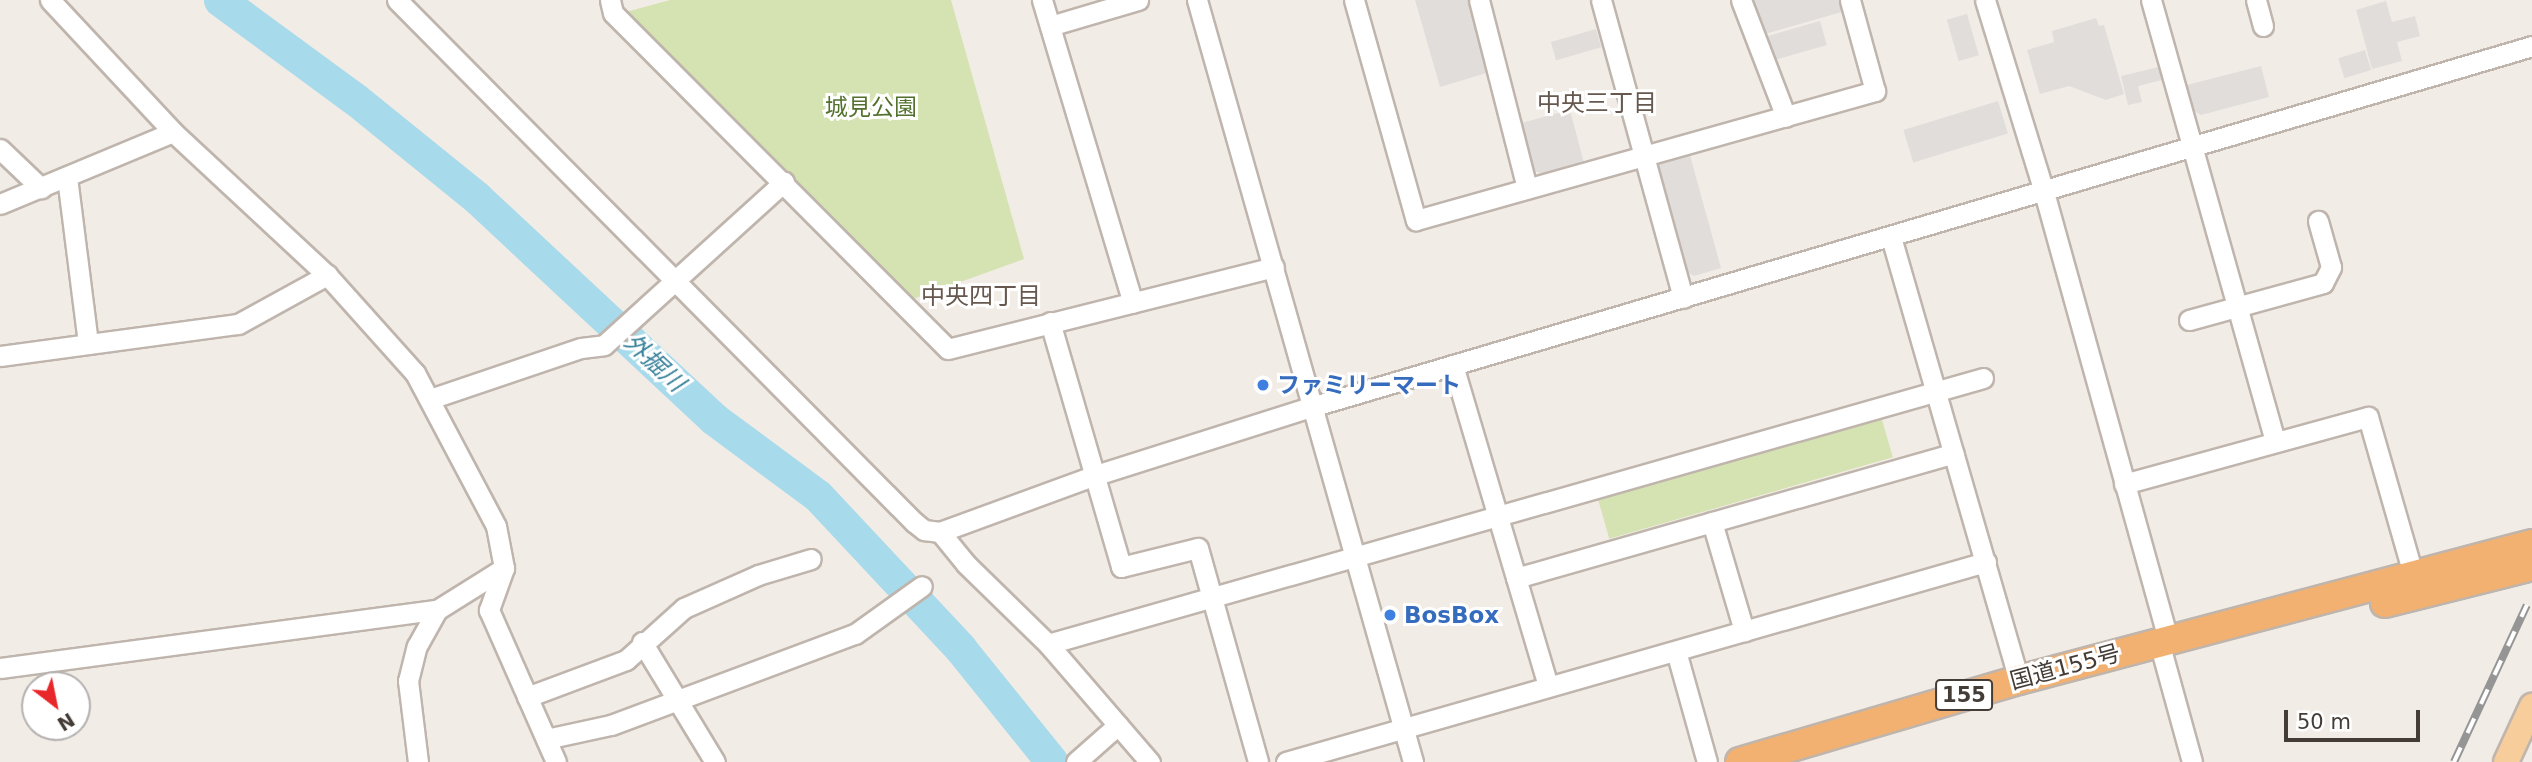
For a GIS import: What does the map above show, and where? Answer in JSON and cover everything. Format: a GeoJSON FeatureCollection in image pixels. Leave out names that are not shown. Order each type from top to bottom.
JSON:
{"type":"FeatureCollection","features":[{"type":"Feature","properties":{"kind":"highway","name":"国道155号"},"geometry":{"type":"LineString","coordinates":[[1740,762],[1787,753],[2019,680],[2532,544]]}},
{"type":"Feature","properties":{"kind":"highway","name":"国道155号"},"geometry":{"type":"LineString","coordinates":[[2172,639],[2230,634],[2407,599],[2532,566]]}},
{"type":"Feature","properties":{"kind":"main road"},"geometry":{"type":"LineString","coordinates":[[2506,762],[2532,706]]}},
{"type":"Feature","properties":{"kind":"street"},"geometry":{"type":"LineString","coordinates":[[50,0],[173,132],[327,275],[407,363],[430,399],[496,527],[504,568],[489,610],[556,762]]}},
{"type":"Feature","properties":{"kind":"street"},"geometry":{"type":"LineString","coordinates":[[397,0],[914,522],[924,530],[940,532],[1096,475],[1311,407],[2532,46]]}},
{"type":"Feature","properties":{"kind":"street"},"geometry":{"type":"LineString","coordinates":[[610,0],[613,13],[948,349],[1273,267]]}},
{"type":"Feature","properties":{"kind":"street"},"geometry":{"type":"LineString","coordinates":[[1042,0],[1133,303]]}},
{"type":"Feature","properties":{"kind":"street"},"geometry":{"type":"LineString","coordinates":[[1049,26],[1138,0]]}},
{"type":"Feature","properties":{"kind":"street"},"geometry":{"type":"LineString","coordinates":[[1197,0],[1413,762]]}},
{"type":"Feature","properties":{"kind":"street"},"geometry":{"type":"LineString","coordinates":[[1354,0],[1416,220],[1875,91],[1850,0]]}},
{"type":"Feature","properties":{"kind":"street"},"geometry":{"type":"LineString","coordinates":[[1479,0],[1527,188]]}},
{"type":"Feature","properties":{"kind":"street"},"geometry":{"type":"LineString","coordinates":[[1601,0],[1683,298]]}},
{"type":"Feature","properties":{"kind":"street"},"geometry":{"type":"LineString","coordinates":[[1741,0],[1786,117]]}},
{"type":"Feature","properties":{"kind":"street"},"geometry":{"type":"LineString","coordinates":[[1985,0],[2044,192],[2124,484],[2172,639],[2192,762]]}},
{"type":"Feature","properties":{"kind":"street"},"geometry":{"type":"LineString","coordinates":[[2151,0],[2275,442]]}},
{"type":"Feature","properties":{"kind":"street"},"geometry":{"type":"LineString","coordinates":[[2256,0],[2263,26]]}},
{"type":"Feature","properties":{"kind":"street"},"geometry":{"type":"LineString","coordinates":[[0,204],[173,132]]}},
{"type":"Feature","properties":{"kind":"street"},"geometry":{"type":"LineString","coordinates":[[0,149],[41,188]]}},
{"type":"Feature","properties":{"kind":"street"},"geometry":{"type":"LineString","coordinates":[[67,177],[88,344]]}},
{"type":"Feature","properties":{"kind":"street"},"geometry":{"type":"LineString","coordinates":[[430,399],[581,348],[604,345],[673,280],[784,183]]}},
{"type":"Feature","properties":{"kind":"street"},"geometry":{"type":"LineString","coordinates":[[2189,320],[2323,283],[2331,267],[2318,221]]}},
{"type":"Feature","properties":{"kind":"street"},"geometry":{"type":"LineString","coordinates":[[1891,237],[2019,680]]}},
{"type":"Feature","properties":{"kind":"street"},"geometry":{"type":"LineString","coordinates":[[0,356],[237,324],[327,275]]}},
{"type":"Feature","properties":{"kind":"street"},"geometry":{"type":"LineString","coordinates":[[1050,322],[1121,567],[1198,548],[1258,762]]}},
{"type":"Feature","properties":{"kind":"street"},"geometry":{"type":"LineString","coordinates":[[1453,365],[1548,685]]}},
{"type":"Feature","properties":{"kind":"street"},"geometry":{"type":"LineString","coordinates":[[1048,645],[1983,378]]}},
{"type":"Feature","properties":{"kind":"street"},"geometry":{"type":"LineString","coordinates":[[2124,484],[2368,417],[2414,577]]}},
{"type":"Feature","properties":{"kind":"street"},"geometry":{"type":"LineString","coordinates":[[1516,578],[1954,453]]}},
{"type":"Feature","properties":{"kind":"street"},"geometry":{"type":"LineString","coordinates":[[1712,522],[1744,631]]}},
{"type":"Feature","properties":{"kind":"street"},"geometry":{"type":"LineString","coordinates":[[940,532],[966,564],[1048,645],[1150,762]]}},
{"type":"Feature","properties":{"kind":"street"},"geometry":{"type":"LineString","coordinates":[[527,696],[626,660],[642,642],[684,608],[758,575],[811,559]]}},
{"type":"Feature","properties":{"kind":"street"},"geometry":{"type":"LineString","coordinates":[[1286,762],[1986,562]]}},
{"type":"Feature","properties":{"kind":"street"},"geometry":{"type":"LineString","coordinates":[[0,668],[437,610],[504,568]]}},
{"type":"Feature","properties":{"kind":"street"},"geometry":{"type":"LineString","coordinates":[[546,739],[611,725],[679,702],[855,634],[922,586]]}},
{"type":"Feature","properties":{"kind":"street"},"geometry":{"type":"LineString","coordinates":[[418,762],[408,681],[417,646],[437,610]]}},
{"type":"Feature","properties":{"kind":"street"},"geometry":{"type":"LineString","coordinates":[[642,642],[715,762]]}},
{"type":"Feature","properties":{"kind":"street"},"geometry":{"type":"LineString","coordinates":[[1676,651],[1707,762]]}},
{"type":"Feature","properties":{"kind":"street"},"geometry":{"type":"LineString","coordinates":[[1076,762],[1118,725]]}},
{"type":"Feature","properties":{"kind":"green space","name":"城見公園"},"geometry":{"type":"Polygon","coordinates":[[[670,0],[951,0],[1024,259],[913,299],[626,12],[670,0]]]}},
{"type":"Feature","properties":{"kind":"green space"},"geometry":{"type":"Polygon","coordinates":[[[1881,416],[1893,457],[1609,539],[1597,497],[1881,416]]]}},
{"type":"Feature","properties":{"kind":"shaded area"},"geometry":{"type":"Polygon","coordinates":[[[1415,0],[1470,0],[1490,72],[1440,87],[1415,0]]]}},
{"type":"Feature","properties":{"kind":"shaded area"},"geometry":{"type":"Polygon","coordinates":[[[1751,0],[1846,0],[1849,10],[1765,34],[1751,0]]]}},
{"type":"Feature","properties":{"kind":"shaded area"},"geometry":{"type":"Polygon","coordinates":[[[2386,1],[2392,22],[2415,16],[2420,36],[2397,42],[2402,61],[2372,69],[2356,10],[2386,1]]]}},
{"type":"Feature","properties":{"kind":"shaded area"},"geometry":{"type":"Polygon","coordinates":[[[1967,14],[1979,55],[1959,61],[1947,20],[1967,14]]]}},
{"type":"Feature","properties":{"kind":"shaded area"},"geometry":{"type":"Polygon","coordinates":[[[2096,18],[2099,26],[2104,25],[2124,94],[2106,100],[2069,86],[2040,94],[2027,50],[2054,42],[2052,31],[2096,18]]]}},
{"type":"Feature","properties":{"kind":"shaded area"},"geometry":{"type":"Polygon","coordinates":[[[1820,21],[1827,45],[1774,60],[1767,36],[1820,21]]]}},
{"type":"Feature","properties":{"kind":"shaded area"},"geometry":{"type":"Polygon","coordinates":[[[1596,29],[1601,47],[1556,60],[1551,42],[1596,29]]]}},
{"type":"Feature","properties":{"kind":"shaded area"},"geometry":{"type":"Polygon","coordinates":[[[2365,50],[2371,70],[2344,78],[2338,58],[2365,50]]]}},
{"type":"Feature","properties":{"kind":"shaded area"},"geometry":{"type":"Polygon","coordinates":[[[2261,66],[2269,97],[2201,115],[2194,111],[2187,85],[2261,66]]]}},
{"type":"Feature","properties":{"kind":"shaded area"},"geometry":{"type":"Polygon","coordinates":[[[2159,67],[2162,80],[2138,86],[2142,102],[2128,105],[2121,76],[2159,67]]]}},
{"type":"Feature","properties":{"kind":"shaded area"},"geometry":{"type":"Polygon","coordinates":[[[1998,101],[2008,134],[1913,162],[1903,130],[1998,101]]]}},
{"type":"Feature","properties":{"kind":"shaded area"},"geometry":{"type":"Polygon","coordinates":[[[1570,110],[1584,163],[1543,174],[1534,171],[1521,123],[1570,110]]]}},
{"type":"Feature","properties":{"kind":"shaded area"},"geometry":{"type":"Polygon","coordinates":[[[1688,148],[1721,268],[1694,276],[1685,271],[1654,164],[1659,157],[1688,148]]]}},
{"type":"Feature","properties":{"kind":"waterway","name":"外掘川"},"geometry":{"type":"LineString","coordinates":[[220,0],[355,99],[476,197],[714,419],[818,496],[960,648],[1052,762]]}},
{"type":"Feature","properties":{"kind":"railway"},"geometry":{"type":"LineString","coordinates":[[2454,762],[2527,605]]}},
{"type":"Feature","properties":{"kind":"place","name":"ファミリーマート"},"geometry":{"type":"Point","coordinates":[1263,385]}},
{"type":"Feature","properties":{"kind":"place","name":"BosBox"},"geometry":{"type":"Point","coordinates":[1390,615]}},
{"type":"Feature","properties":{"kind":"district","name":"中央三丁目"},"geometry":{"type":"Point","coordinates":[1597,104]}},
{"type":"Feature","properties":{"kind":"district","name":"中央四丁目"},"geometry":{"type":"Point","coordinates":[981,297]}}]}
